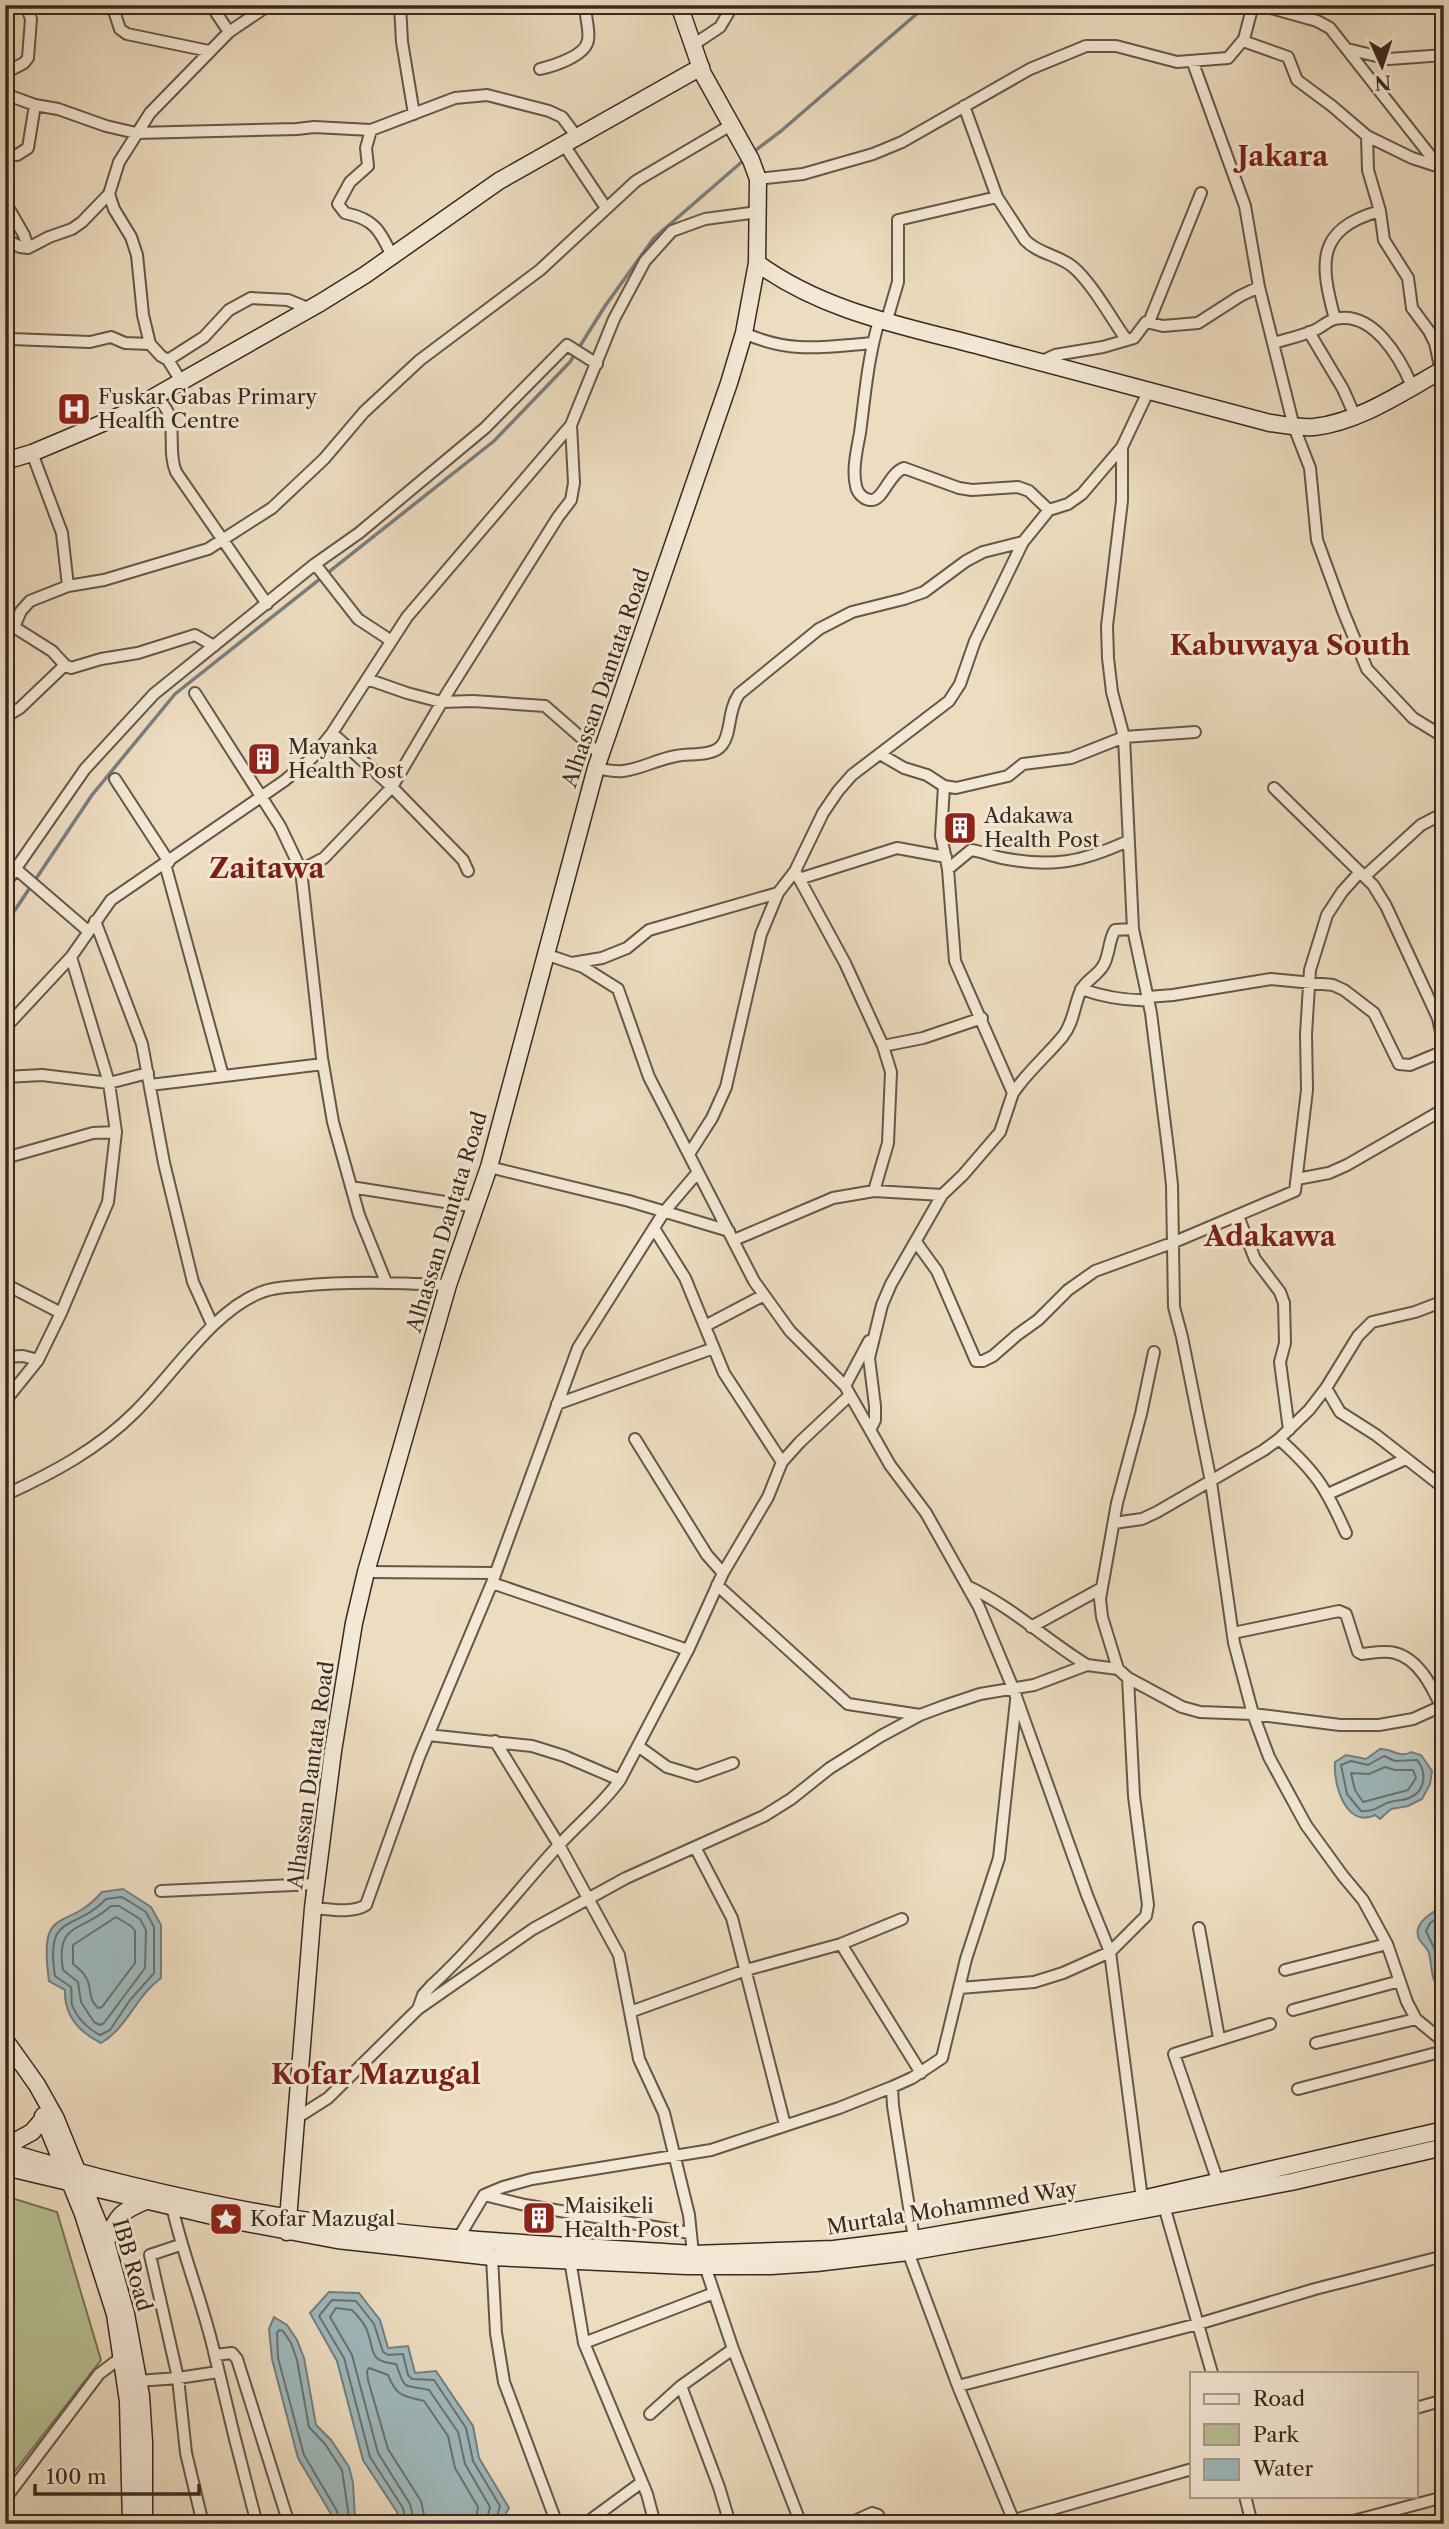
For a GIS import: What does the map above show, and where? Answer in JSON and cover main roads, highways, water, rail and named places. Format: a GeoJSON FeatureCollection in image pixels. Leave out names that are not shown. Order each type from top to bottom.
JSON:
{"type":"FeatureCollection","features":[{"type":"Feature","properties":{"kind":"main road"},"geometry":{"type":"LineString","coordinates":[[5,461],[32,453],[126,413],[310,309],[392,256],[457,208],[701,67],[679,5]]}},
{"type":"Feature","properties":{"kind":"main road","name":"Alhassan Dantata Road"},"geometry":{"type":"LineString","coordinates":[[288,2225],[313,1908],[333,1751],[354,1623],[366,1572],[448,1285],[489,1167],[598,762],[744,333],[757,263],[758,179],[751,160],[701,67]]}},
{"type":"Feature","properties":{"kind":"main road"},"geometry":{"type":"LineString","coordinates":[[757,263],[821,299],[882,322],[1270,424],[1294,427],[1330,424],[1355,416],[1442,370]]}},
{"type":"Feature","properties":{"kind":"main road","name":"IBB Road"},"geometry":{"type":"LineString","coordinates":[[5,2040],[47,2102],[74,2177],[83,2214],[108,2288],[123,2356],[131,2448],[131,2524]]}},
{"type":"Feature","properties":{"kind":"main road","name":"IBB Road"},"geometry":{"type":"LineString","coordinates":[[5,2058],[44,2118],[106,2242],[126,2314],[138,2381],[144,2442],[144,2524]]}},
{"type":"Feature","properties":{"kind":"main road"},"geometry":{"type":"LineString","coordinates":[[5,2149],[32,2132],[44,2118]]}},
{"type":"Feature","properties":{"kind":"main road","name":"Murtala Mohammed Way"},"geometry":{"type":"LineString","coordinates":[[5,2149],[74,2177],[172,2206],[492,2257],[705,2266],[816,2263],[1142,2199],[1444,2130]]}},
{"type":"Feature","properties":{"kind":"main road","name":"Murtala Mohammed Way"},"geometry":{"type":"LineString","coordinates":[[5,2167],[180,2196],[288,2225],[693,2254],[911,2245],[1164,2206],[1291,2182],[1444,2147]]}},
{"type":"Feature","properties":{"kind":"main road"},"geometry":{"type":"LineString","coordinates":[[106,2242],[116,2218],[122,2212],[148,2200]]}},
{"type":"Feature","properties":{"kind":"water"},"geometry":{"type":"Polygon","coordinates":[[[1380,1749],[1399,1754],[1411,1752],[1421,1755],[1432,1771],[1430,1784],[1422,1799],[1408,1806],[1391,1809],[1380,1819],[1375,1815],[1365,1818],[1356,1816],[1343,1802],[1339,1792],[1335,1762],[1346,1755],[1366,1759],[1380,1749]]]}},
{"type":"Feature","properties":{"kind":"water"},"geometry":{"type":"Polygon","coordinates":[[[123,1889],[151,1907],[161,1925],[161,1978],[152,1985],[118,2029],[101,2043],[86,2034],[74,2022],[67,2007],[65,1990],[49,1981],[48,1939],[51,1929],[58,1922],[89,1905],[102,1892],[123,1889]]]}},
{"type":"Feature","properties":{"kind":"water"},"geometry":{"type":"Polygon","coordinates":[[[1444,1907],[1444,1994],[1434,1979],[1429,1953],[1419,1939],[1418,1928],[1424,1919],[1444,1907]]]}},
{"type":"Feature","properties":{"kind":"water"},"geometry":{"type":"Polygon","coordinates":[[[329,2292],[359,2293],[380,2320],[388,2348],[408,2346],[415,2373],[436,2371],[473,2426],[479,2458],[509,2508],[500,2524],[400,2524],[397,2512],[363,2460],[337,2361],[310,2313],[329,2292]]]}},
{"type":"Feature","properties":{"kind":"water"},"geometry":{"type":"Polygon","coordinates":[[[274,2317],[287,2325],[297,2340],[304,2358],[316,2425],[331,2440],[349,2467],[353,2483],[355,2518],[359,2524],[333,2524],[331,2514],[298,2458],[272,2359],[269,2329],[274,2317]]]}},
{"type":"Feature","properties":{"kind":"waterway"},"geometry":{"type":"LineString","coordinates":[[752,153],[927,5]]}},
{"type":"Feature","properties":{"kind":"waterway"},"geometry":{"type":"LineString","coordinates":[[5,925],[92,795],[175,694],[494,441],[570,362],[605,306],[654,238],[744,160]]}},
{"type":"Feature","properties":{"kind":"place","name":"Fuskar Gabas Primary Health Centre"},"geometry":{"type":"Point","coordinates":[74,409]}},
{"type":"Feature","properties":{"kind":"place","name":"Mayanka Health Post"},"geometry":{"type":"Point","coordinates":[264,759]}},
{"type":"Feature","properties":{"kind":"place","name":"Adakawa Health Post"},"geometry":{"type":"Point","coordinates":[960,828]}},
{"type":"Feature","properties":{"kind":"place","name":"Maisikeli Health Post"},"geometry":{"type":"Point","coordinates":[539,2218]}},
{"type":"Feature","properties":{"kind":"place","name":"Kofar Mazugal"},"geometry":{"type":"Point","coordinates":[226,2219]}},
{"type":"Feature","properties":{"kind":"district","name":"Jakara"},"geometry":{"type":"Point","coordinates":[1283,156]}},
{"type":"Feature","properties":{"kind":"district","name":"Kabuwaya South"},"geometry":{"type":"Point","coordinates":[1290,645]}},
{"type":"Feature","properties":{"kind":"district","name":"Zaitawa"},"geometry":{"type":"Point","coordinates":[267,868]}},
{"type":"Feature","properties":{"kind":"district","name":"Adakawa"},"geometry":{"type":"Point","coordinates":[1270,1236]}},
{"type":"Feature","properties":{"kind":"district","name":"Kofar Mazugal"},"geometry":{"type":"Point","coordinates":[376,2074]}}]}
